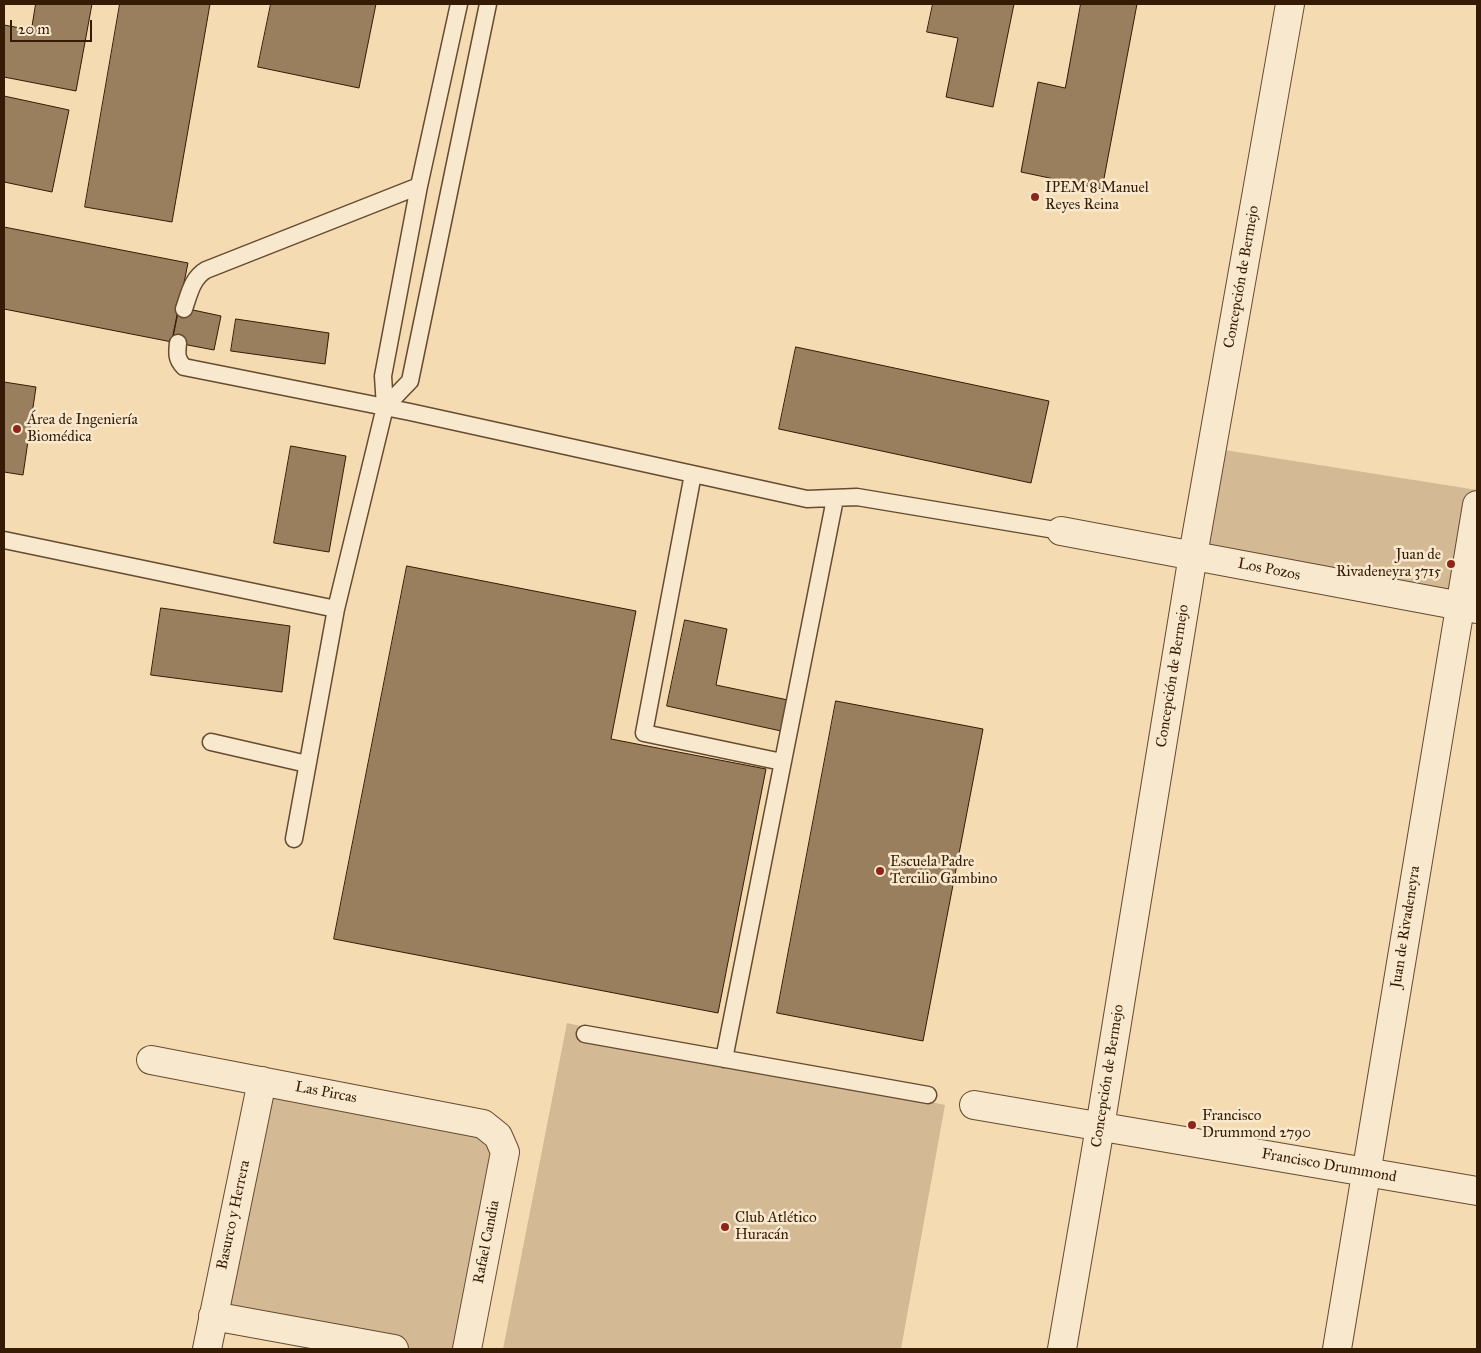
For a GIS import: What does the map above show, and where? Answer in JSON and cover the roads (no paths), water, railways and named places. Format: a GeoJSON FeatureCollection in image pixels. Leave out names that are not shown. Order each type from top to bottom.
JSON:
{"type":"FeatureCollection","features":[{"type":"Feature","properties":{"kind":"street","name":"Concepción de Bermejo"},"geometry":{"type":"LineString","coordinates":[[1062,1349],[1193,555],[1290,4]]}},
{"type":"Feature","properties":{"kind":"street","name":"Juan de Rivadeneyra"},"geometry":{"type":"LineString","coordinates":[[1336,1349],[1468,607],[1477,505]]}},
{"type":"Feature","properties":{"kind":"street","name":"Los Pozos"},"geometry":{"type":"LineString","coordinates":[[1061,531],[1468,607]]}},
{"type":"Feature","properties":{"kind":"street","name":"Las Pircas"},"geometry":{"type":"LineString","coordinates":[[151,1060],[483,1124],[498,1136]]}},
{"type":"Feature","properties":{"kind":"street","name":"Basurco y Herrera"},"geometry":{"type":"LineString","coordinates":[[207,1349],[262,1081]]}},
{"type":"Feature","properties":{"kind":"street","name":"Francisco Drummond"},"geometry":{"type":"LineString","coordinates":[[974,1105],[1477,1191]]}},
{"type":"Feature","properties":{"kind":"street","name":"Rafael Candia"},"geometry":{"type":"LineString","coordinates":[[467,1349],[505,1152],[498,1136]]}},
{"type":"Feature","properties":{"kind":"street"},"geometry":{"type":"LineString","coordinates":[[213,1316],[394,1349]]}},
{"type":"Feature","properties":{"kind":"lane"},"geometry":{"type":"LineString","coordinates":[[294,839],[336,609],[385,407],[383,376],[419,186],[458,4]]}},
{"type":"Feature","properties":{"kind":"lane"},"geometry":{"type":"LineString","coordinates":[[385,407],[410,381],[488,4]]}},
{"type":"Feature","properties":{"kind":"lane"},"geometry":{"type":"LineString","coordinates":[[184,309],[194,280],[206,270],[419,186]]}},
{"type":"Feature","properties":{"kind":"lane"},"geometry":{"type":"LineString","coordinates":[[178,343],[178,362],[184,367],[385,407],[807,499],[857,497],[1061,531]]}},
{"type":"Feature","properties":{"kind":"lane"},"geometry":{"type":"LineString","coordinates":[[693,474],[644,733],[782,762]]}},
{"type":"Feature","properties":{"kind":"lane"},"geometry":{"type":"LineString","coordinates":[[724,1059],[834,499]]}},
{"type":"Feature","properties":{"kind":"lane"},"geometry":{"type":"LineString","coordinates":[[4,540],[336,609]]}},
{"type":"Feature","properties":{"kind":"lane"},"geometry":{"type":"LineString","coordinates":[[211,742],[307,764]]}},
{"type":"Feature","properties":{"kind":"lane"},"geometry":{"type":"LineString","coordinates":[[584,1034],[928,1095]]}},
{"type":"Feature","properties":{"kind":"place","name":"IPEM 8 Manuel Reyes Reina"},"geometry":{"type":"Point","coordinates":[1035,197]}},
{"type":"Feature","properties":{"kind":"place","name":"Área de Ingeniería Biomédica"},"geometry":{"type":"Point","coordinates":[17,429]}},
{"type":"Feature","properties":{"kind":"place","name":"Juan de Rivadeneyra 3715"},"geometry":{"type":"Point","coordinates":[1451,564]}},
{"type":"Feature","properties":{"kind":"place","name":"Escuela Padre Tercilio Gambino"},"geometry":{"type":"Point","coordinates":[880,871]}},
{"type":"Feature","properties":{"kind":"place","name":"Francisco Drummond 2790"},"geometry":{"type":"Point","coordinates":[1192,1125]}},
{"type":"Feature","properties":{"kind":"place","name":"Club Atlético Huracán"},"geometry":{"type":"Point","coordinates":[725,1227]}}]}
